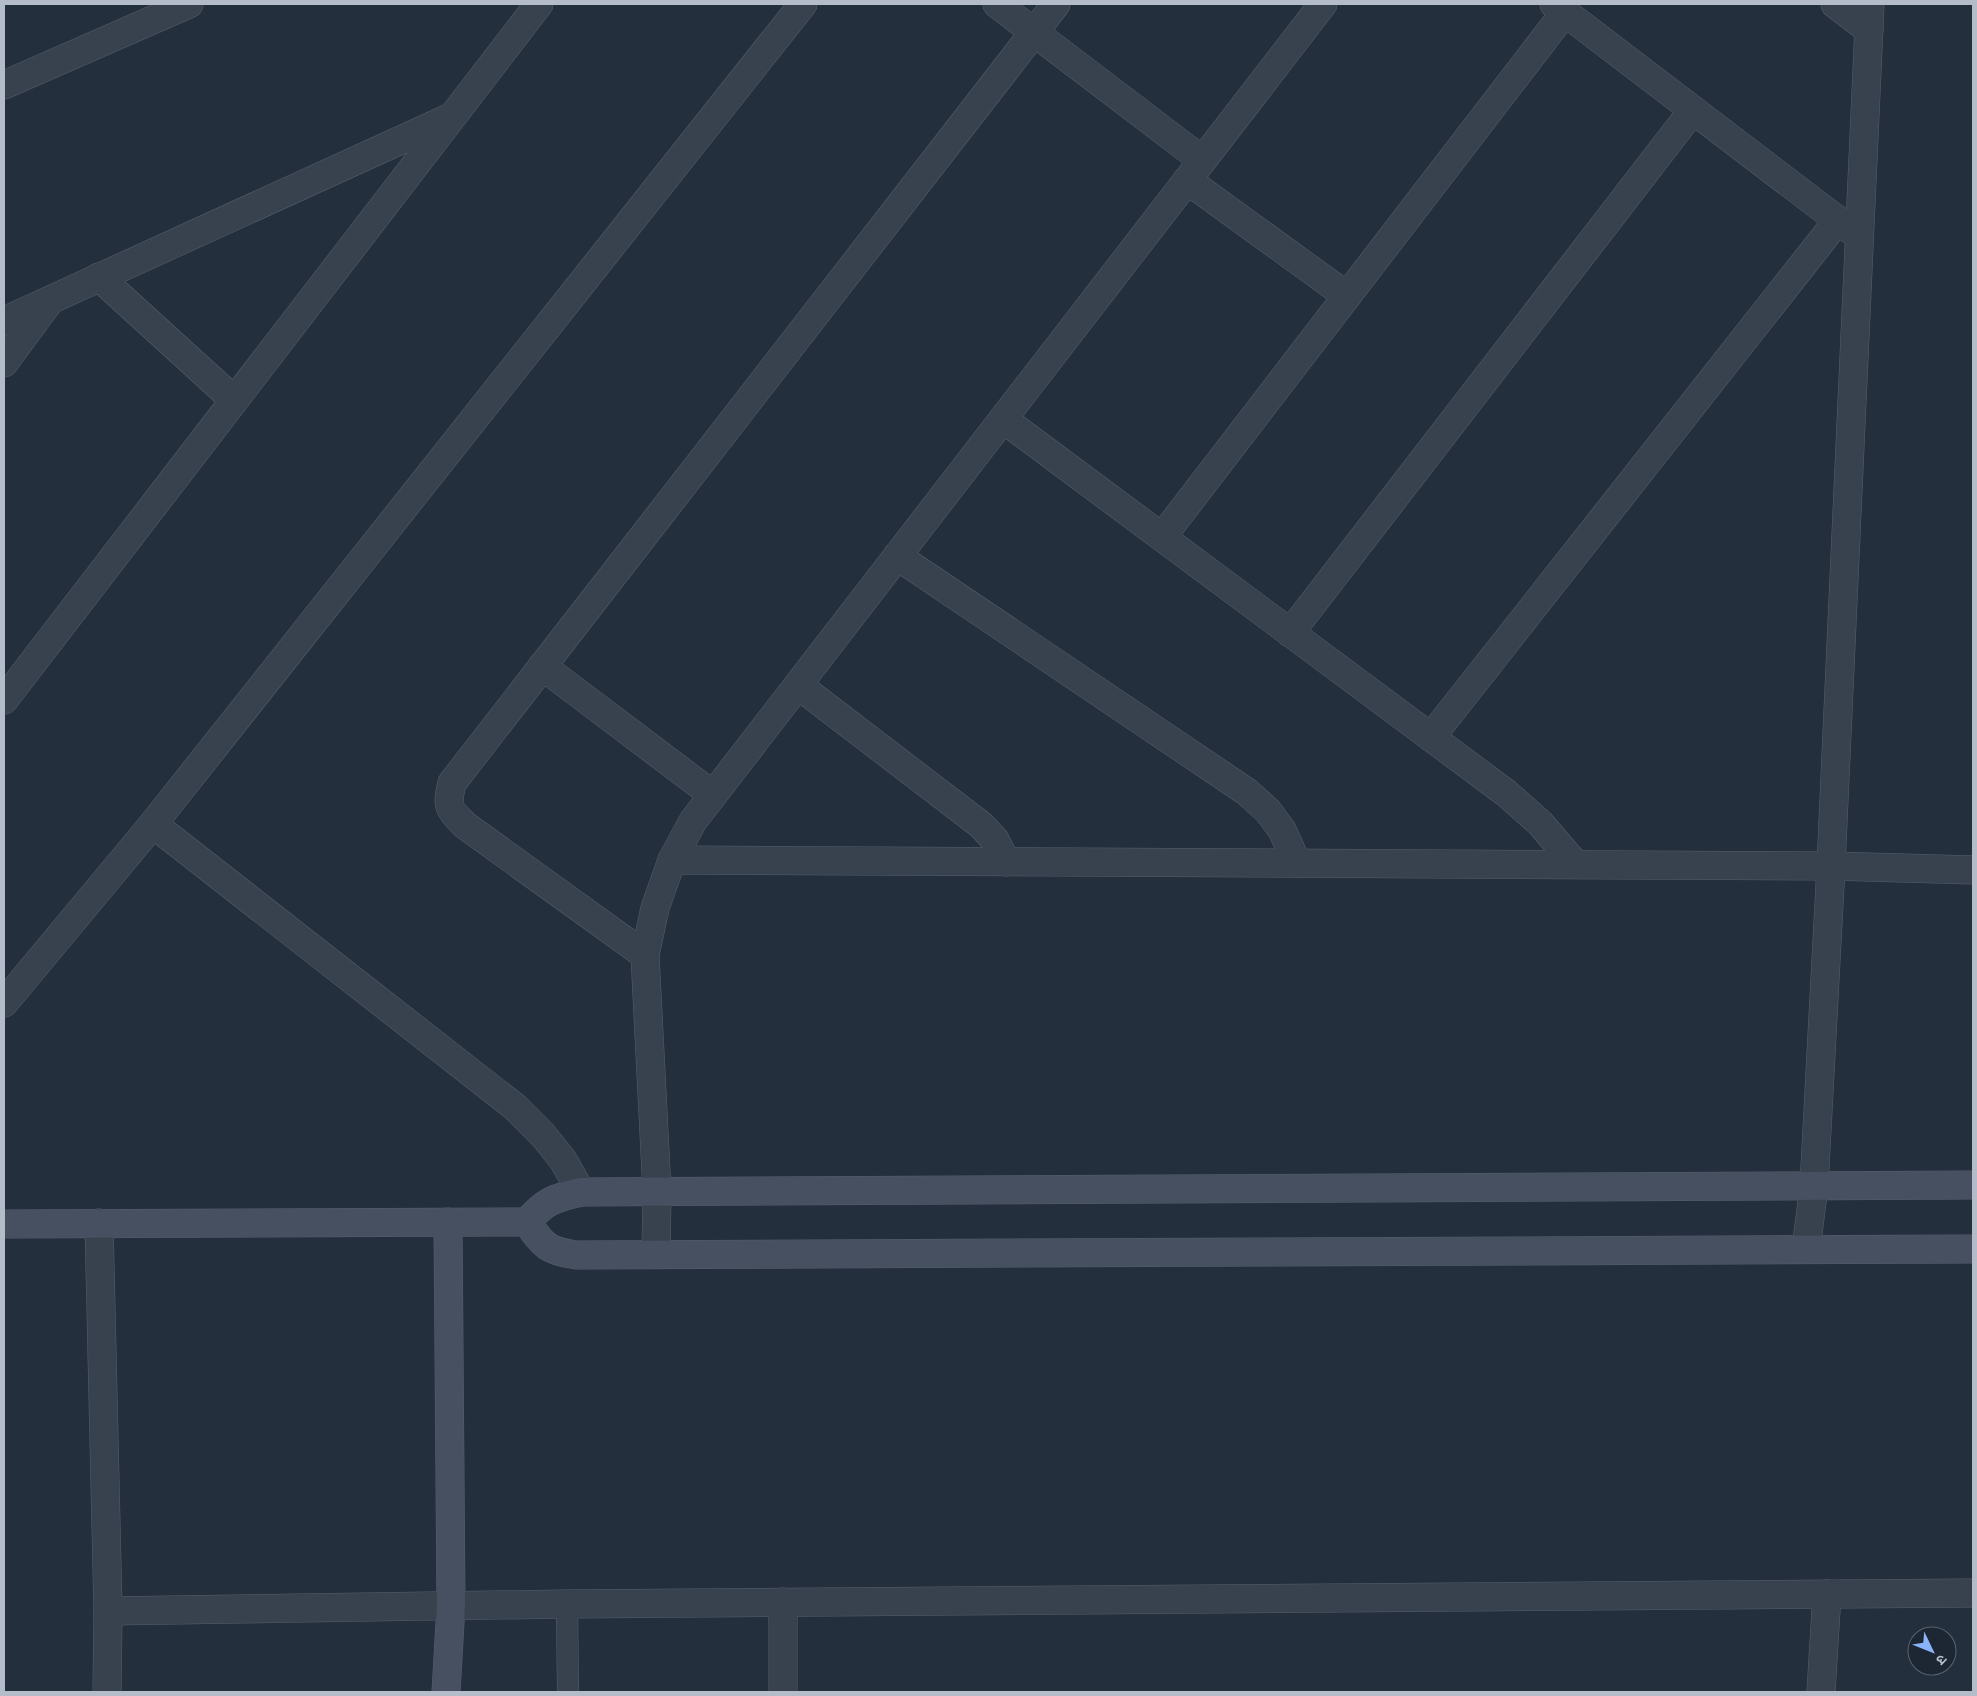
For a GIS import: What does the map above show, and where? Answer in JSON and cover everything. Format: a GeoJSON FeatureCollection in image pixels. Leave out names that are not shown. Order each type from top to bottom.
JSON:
{"type":"FeatureCollection","features":[{"type":"Feature","properties":{"kind":"main road"},"geometry":{"type":"LineString","coordinates":[[4,1224],[527,1222],[540,1207],[558,1198],[581,1192],[1973,1186]]}},
{"type":"Feature","properties":{"kind":"main road"},"geometry":{"type":"LineString","coordinates":[[446,1692],[451,1605],[448,1222]]}},
{"type":"Feature","properties":{"kind":"main road"},"geometry":{"type":"LineString","coordinates":[[527,1222],[542,1243],[558,1252],[576,1255],[1973,1249]]}},
{"type":"Feature","properties":{"kind":"street"},"geometry":{"type":"LineString","coordinates":[[4,85],[189,4]]}},
{"type":"Feature","properties":{"kind":"street"},"geometry":{"type":"LineString","coordinates":[[4,700],[539,4]]}},
{"type":"Feature","properties":{"kind":"street"},"geometry":{"type":"LineString","coordinates":[[4,1004],[153,824],[803,4]]}},
{"type":"Feature","properties":{"kind":"street"},"geometry":{"type":"LineString","coordinates":[[996,4],[1034,33],[1347,296]]}},
{"type":"Feature","properties":{"kind":"street"},"geometry":{"type":"LineString","coordinates":[[645,955],[466,826],[452,812],[448,800],[452,783],[1056,4]]}},
{"type":"Feature","properties":{"kind":"street"},"geometry":{"type":"LineString","coordinates":[[656,1254],[657,1192],[645,955],[655,908],[672,860],[693,821],[1323,4]]}},
{"type":"Feature","properties":{"kind":"street"},"geometry":{"type":"LineString","coordinates":[[1835,4],[1869,30]]}},
{"type":"Feature","properties":{"kind":"street"},"geometry":{"type":"LineString","coordinates":[[1806,1249],[1814,1186],[1831,866],[1848,228],[1869,30],[1870,4]]}},
{"type":"Feature","properties":{"kind":"street"},"geometry":{"type":"LineString","coordinates":[[1162,537],[1347,296],[1560,8],[1848,228]]}},
{"type":"Feature","properties":{"kind":"street"},"geometry":{"type":"LineString","coordinates":[[1290,632],[1693,110]]}},
{"type":"Feature","properties":{"kind":"street"},"geometry":{"type":"LineString","coordinates":[[4,321],[452,116]]}},
{"type":"Feature","properties":{"kind":"street"},"geometry":{"type":"LineString","coordinates":[[1431,737],[1848,228]]}},
{"type":"Feature","properties":{"kind":"street"},"geometry":{"type":"LineString","coordinates":[[100,277],[234,400]]}},
{"type":"Feature","properties":{"kind":"street"},"geometry":{"type":"LineString","coordinates":[[4,363],[51,299]]}},
{"type":"Feature","properties":{"kind":"street"},"geometry":{"type":"LineString","coordinates":[[1003,419],[1506,792],[1540,823],[1575,864]]}},
{"type":"Feature","properties":{"kind":"street"},"geometry":{"type":"LineString","coordinates":[[897,556],[1247,792],[1268,811],[1282,830],[1297,863]]}},
{"type":"Feature","properties":{"kind":"street"},"geometry":{"type":"LineString","coordinates":[[542,666],[713,795]]}},
{"type":"Feature","properties":{"kind":"street"},"geometry":{"type":"LineString","coordinates":[[798,685],[981,825],[995,840],[1006,862]]}},
{"type":"Feature","properties":{"kind":"street"},"geometry":{"type":"LineString","coordinates":[[153,824],[515,1107],[543,1135],[563,1160],[581,1192]]}},
{"type":"Feature","properties":{"kind":"street"},"geometry":{"type":"LineString","coordinates":[[672,860],[1575,864],[1831,866],[1973,870]]}},
{"type":"Feature","properties":{"kind":"street"},"geometry":{"type":"LineString","coordinates":[[99,1223],[108,1611],[107,1692]]}},
{"type":"Feature","properties":{"kind":"street"},"geometry":{"type":"LineString","coordinates":[[108,1611],[451,1605],[1973,1593]]}},
{"type":"Feature","properties":{"kind":"street"},"geometry":{"type":"LineString","coordinates":[[1821,1692],[1827,1594]]}},
{"type":"Feature","properties":{"kind":"street"},"geometry":{"type":"LineString","coordinates":[[783,1692],[784,1602]]}},
{"type":"Feature","properties":{"kind":"lane"},"geometry":{"type":"LineString","coordinates":[[567,1604],[568,1692]]}}]}
